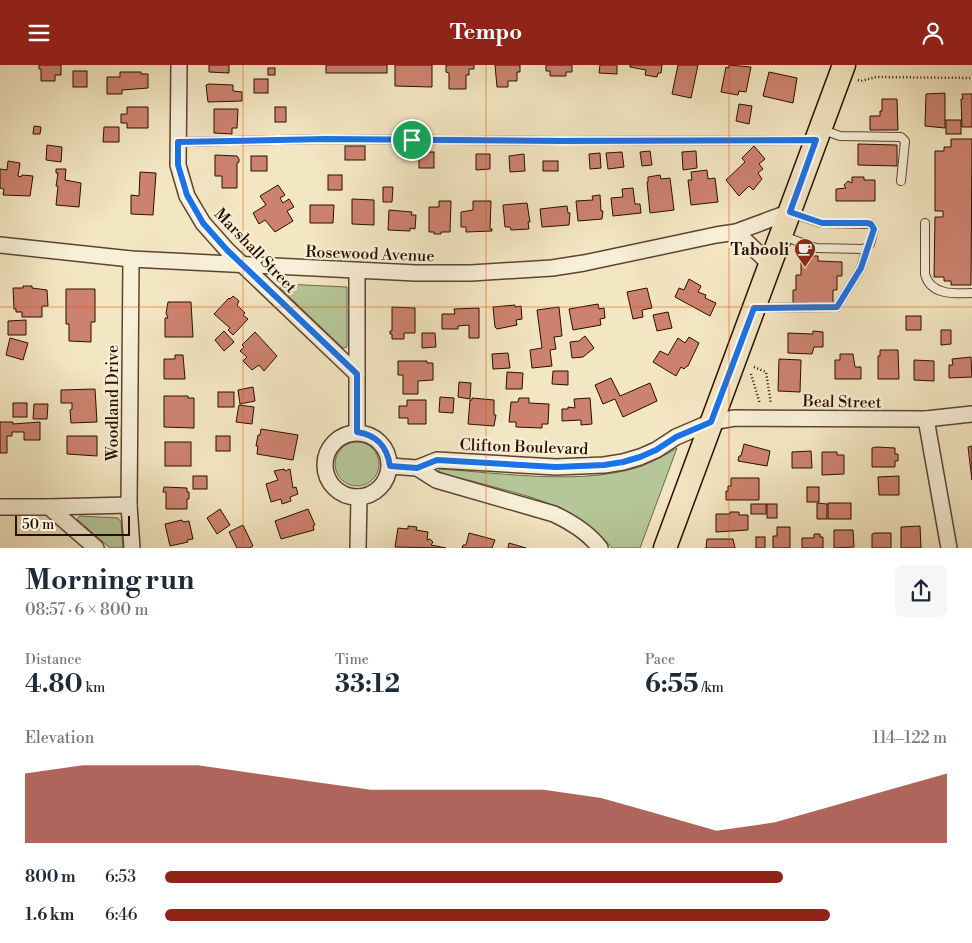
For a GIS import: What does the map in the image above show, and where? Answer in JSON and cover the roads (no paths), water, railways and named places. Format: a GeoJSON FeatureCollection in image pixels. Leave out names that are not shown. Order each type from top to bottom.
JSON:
{"type":"FeatureCollection","features":[{"type":"Feature","properties":{"kind":"main road"},"geometry":{"type":"LineString","coordinates":[[665,548],[843,69]]}},
{"type":"Feature","properties":{"kind":"street","name":"Marshall Street"},"geometry":{"type":"LineString","coordinates":[[179,65],[178,165],[187,195],[203,223],[242,265],[357,374]]}},
{"type":"Feature","properties":{"kind":"street","name":"Rosewood Avenue"},"geometry":{"type":"LineString","coordinates":[[0,245],[131,259],[357,271],[471,273],[552,268],[736,232],[790,212]]}},
{"type":"Feature","properties":{"kind":"street"},"geometry":{"type":"LineString","coordinates":[[736,232],[770,265]]}},
{"type":"Feature","properties":{"kind":"street","name":"Woodland Drive"},"geometry":{"type":"LineString","coordinates":[[131,259],[129,505],[132,548]]}},
{"type":"Feature","properties":{"kind":"street"},"geometry":{"type":"LineString","coordinates":[[357,271],[357,432]]}},
{"type":"Feature","properties":{"kind":"street","name":"Beal Street"},"geometry":{"type":"LineString","coordinates":[[711,422],[735,418],[926,419],[972,413]]}},
{"type":"Feature","properties":{"kind":"street"},"geometry":{"type":"LineString","coordinates":[[926,419],[949,548]]}},
{"type":"Feature","properties":{"kind":"street","name":"Clifton Boulevard"},"geometry":{"type":"LineString","coordinates":[[390,466],[417,468],[437,460],[556,467],[604,465],[640,457],[656,450],[676,437],[711,422]]}},
{"type":"Feature","properties":{"kind":"street"},"geometry":{"type":"LineString","coordinates":[[357,432],[377,438],[384,446],[390,466],[388,474],[380,487],[374,492],[359,497],[341,493],[334,487],[325,470],[325,461],[332,444],[348,433],[357,432]]}},
{"type":"Feature","properties":{"kind":"street","name":"Clifton Boulevard"},"geometry":{"type":"LineString","coordinates":[[417,468],[436,480],[554,514],[570,521],[586,533],[600,548]]}},
{"type":"Feature","properties":{"kind":"street"},"geometry":{"type":"LineString","coordinates":[[358,548],[359,497]]}},
{"type":"Feature","properties":{"kind":"street"},"geometry":{"type":"LineString","coordinates":[[0,507],[129,505]]}},
{"type":"Feature","properties":{"kind":"street"},"geometry":{"type":"LineString","coordinates":[[49,507],[96,548]]}},
{"type":"Feature","properties":{"kind":"lane"},"geometry":{"type":"LineString","coordinates":[[178,142],[326,139],[551,141],[818,135],[901,137],[905,141],[901,181]]}},
{"type":"Feature","properties":{"kind":"lane"},"geometry":{"type":"LineString","coordinates":[[754,308],[837,307],[861,268],[870,244],[874,229],[871,224],[822,223],[790,212]]}},
{"type":"Feature","properties":{"kind":"lane"},"geometry":{"type":"LineString","coordinates":[[925,223],[926,280],[933,287],[945,293],[972,293]]}},
{"type":"Feature","properties":{"kind":"lane"},"geometry":{"type":"LineString","coordinates":[[781,235],[816,248],[867,248]]}},
{"type":"Feature","properties":{"kind":"place","name":"Tabooli"},"geometry":{"type":"Point","coordinates":[805,268]}}]}
